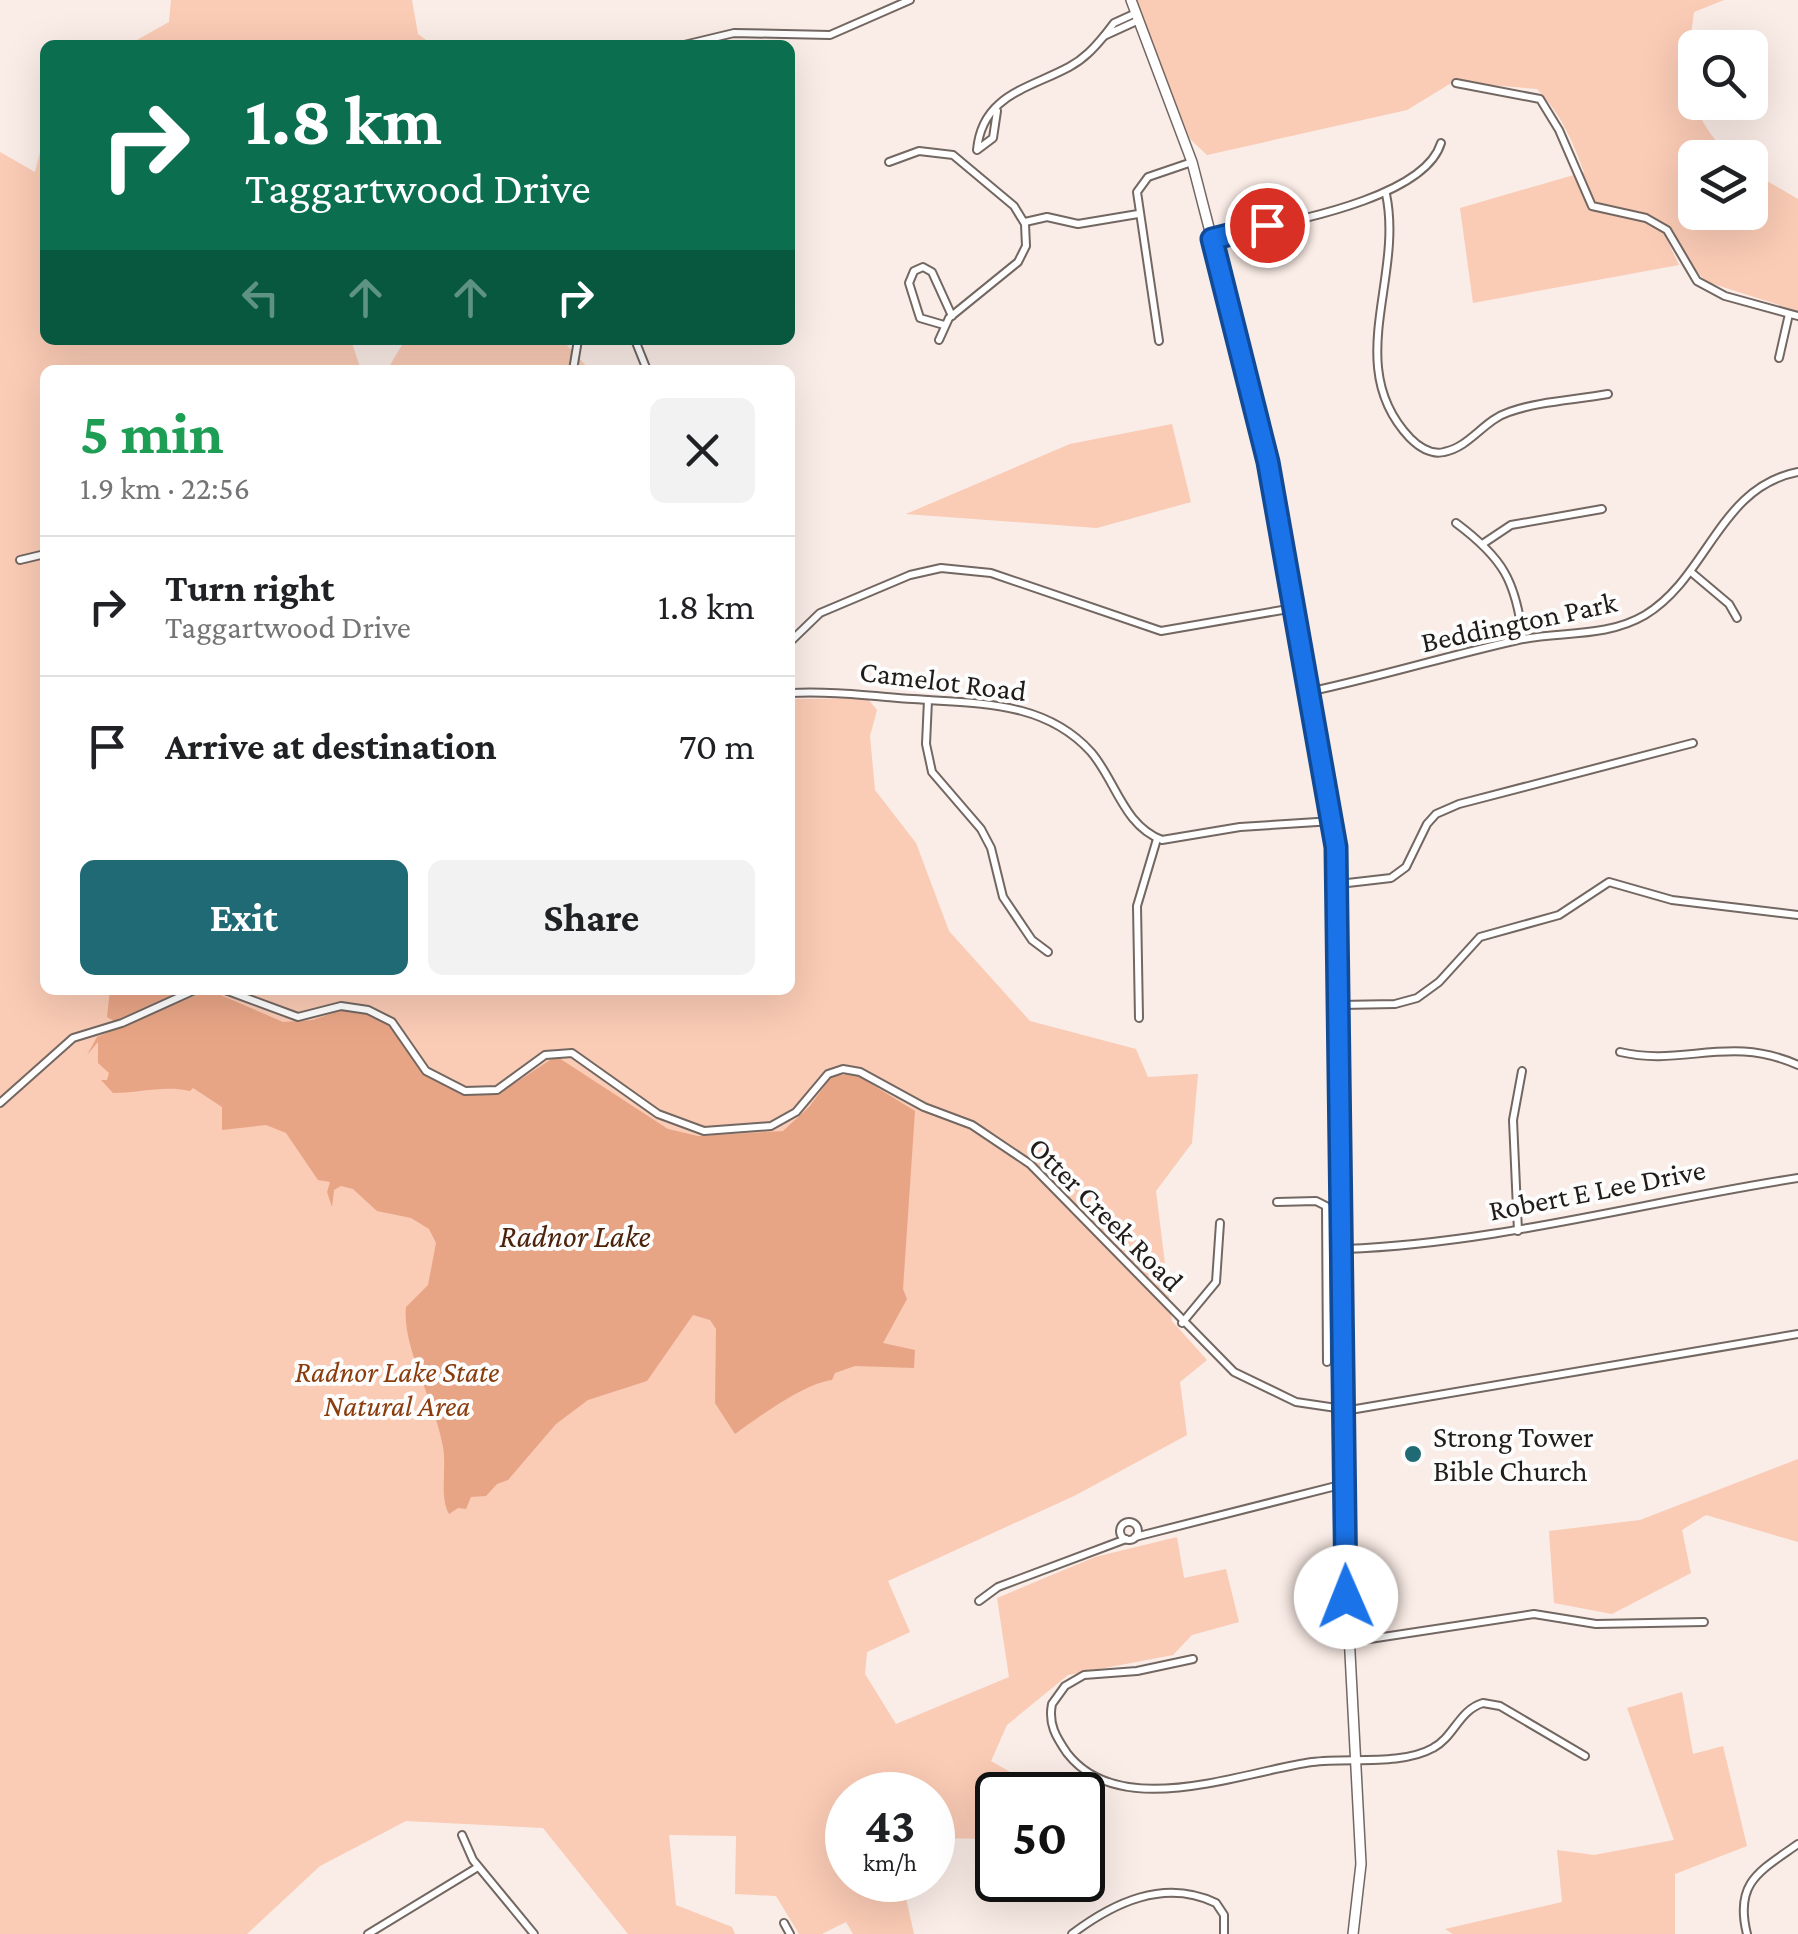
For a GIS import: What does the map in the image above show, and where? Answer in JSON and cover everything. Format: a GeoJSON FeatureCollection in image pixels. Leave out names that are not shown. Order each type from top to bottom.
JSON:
{"type":"FeatureCollection","features":[{"type":"Feature","properties":{"kind":"main road"},"geometry":{"type":"LineString","coordinates":[[1131,0],[1192,162],[1260,425],[1332,821],[1339,884],[1348,1642],[1361,1870],[1353,1934]]}},
{"type":"Feature","properties":{"kind":"street"},"geometry":{"type":"LineString","coordinates":[[705,40],[734,33],[835,34],[910,0]]}},
{"type":"Feature","properties":{"kind":"street"},"geometry":{"type":"LineString","coordinates":[[977,150],[980,124],[1020,88],[1080,60],[1104,36],[1137,16]]}},
{"type":"Feature","properties":{"kind":"street"},"geometry":{"type":"LineString","coordinates":[[1456,83],[1540,99],[1559,130],[1592,206],[1646,218],[1667,230],[1697,281],[1725,296],[1798,316]]}},
{"type":"Feature","properties":{"kind":"street"},"geometry":{"type":"LineString","coordinates":[[966,163],[994,135],[997,111]]}},
{"type":"Feature","properties":{"kind":"street"},"geometry":{"type":"LineString","coordinates":[[1212,239],[1386,194],[1428,165],[1442,143]]}},
{"type":"Feature","properties":{"kind":"street"},"geometry":{"type":"LineString","coordinates":[[888,162],[930,150],[966,163],[1025,222],[1027,242],[1018,262],[974,303],[952,316],[944,325],[940,340]]}},
{"type":"Feature","properties":{"kind":"street"},"geometry":{"type":"LineString","coordinates":[[1159,340],[1137,192],[1142,181],[1192,162]]}},
{"type":"Feature","properties":{"kind":"street"},"geometry":{"type":"LineString","coordinates":[[1386,194],[1392,222],[1376,360],[1380,395],[1398,426],[1420,448],[1439,454],[1458,448],[1509,412],[1608,394]]}},
{"type":"Feature","properties":{"kind":"street"},"geometry":{"type":"LineString","coordinates":[[1025,222],[1048,217],[1083,223],[1138,214]]}},
{"type":"Feature","properties":{"kind":"street"},"geometry":{"type":"LineString","coordinates":[[944,325],[920,318],[909,282],[914,271],[924,267],[932,272],[952,316]]}},
{"type":"Feature","properties":{"kind":"street"},"geometry":{"type":"LineString","coordinates":[[1779,358],[1788,314]]}},
{"type":"Feature","properties":{"kind":"street","name":"Beddington Park"},"geometry":{"type":"LineString","coordinates":[[1308,692],[1398,674],[1523,639],[1622,625],[1657,606],[1691,572],[1740,502],[1763,484],[1798,472]]}},
{"type":"Feature","properties":{"kind":"street"},"geometry":{"type":"LineString","coordinates":[[1484,544],[1512,525],[1602,509]]}},
{"type":"Feature","properties":{"kind":"street"},"geometry":{"type":"LineString","coordinates":[[1456,522],[1484,544],[1511,578],[1523,639]]}},
{"type":"Feature","properties":{"kind":"street"},"geometry":{"type":"LineString","coordinates":[[20,560],[40,555]]}},
{"type":"Feature","properties":{"kind":"street"},"geometry":{"type":"LineString","coordinates":[[795,637],[820,613],[905,577],[941,568],[991,573],[1161,630],[1294,608]]}},
{"type":"Feature","properties":{"kind":"street"},"geometry":{"type":"LineString","coordinates":[[1691,572],[1728,604],[1737,618]]}},
{"type":"Feature","properties":{"kind":"street","name":"Camelot Road"},"geometry":{"type":"LineString","coordinates":[[795,693],[841,691],[1015,708],[1060,726],[1095,758],[1136,823],[1158,838]]}},
{"type":"Feature","properties":{"kind":"street"},"geometry":{"type":"LineString","coordinates":[[928,700],[926,744],[932,772],[980,829],[991,848],[1002,897],[1032,940],[1048,952]]}},
{"type":"Feature","properties":{"kind":"street"},"geometry":{"type":"LineString","coordinates":[[1339,884],[1391,878],[1406,866],[1426,824],[1436,814],[1459,804],[1692,742]]}},
{"type":"Feature","properties":{"kind":"street"},"geometry":{"type":"LineString","coordinates":[[1139,1018],[1137,906],[1158,838],[1180,840],[1232,828],[1332,821]]}},
{"type":"Feature","properties":{"kind":"street"},"geometry":{"type":"LineString","coordinates":[[1340,1005],[1395,1004],[1417,998],[1439,982],[1480,937],[1559,915],[1609,882],[1672,900],[1798,916]]}},
{"type":"Feature","properties":{"kind":"street"},"geometry":{"type":"LineString","coordinates":[[0,1103],[73,1038],[122,1023],[185,995]]}},
{"type":"Feature","properties":{"kind":"street","name":"Otter Creek Road"},"geometry":{"type":"LineString","coordinates":[[239,995],[298,1017],[341,1006],[368,1010],[392,1022],[426,1070],[465,1092],[497,1090],[545,1055],[572,1053],[658,1114],[704,1131],[751,1131],[784,1121],[828,1074],[855,1070],[924,1107],[972,1126],[1022,1158],[1221,1362],[1253,1384],[1306,1405],[1344,1410],[1798,1334]]}},
{"type":"Feature","properties":{"kind":"street"},"geometry":{"type":"LineString","coordinates":[[1620,1052],[1643,1057],[1728,1048],[1768,1052],[1798,1066]]}},
{"type":"Feature","properties":{"kind":"street"},"geometry":{"type":"LineString","coordinates":[[1518,1231],[1513,1120],[1522,1071]]}},
{"type":"Feature","properties":{"kind":"street","name":"Robert E Lee Drive"},"geometry":{"type":"LineString","coordinates":[[1345,1250],[1584,1221],[1682,1196],[1798,1178]]}},
{"type":"Feature","properties":{"kind":"street"},"geometry":{"type":"LineString","coordinates":[[1277,1202],[1316,1201],[1326,1206],[1327,1362]]}},
{"type":"Feature","properties":{"kind":"street"},"geometry":{"type":"LineString","coordinates":[[1182,1322],[1216,1282],[1220,1223]]}},
{"type":"Feature","properties":{"kind":"street"},"geometry":{"type":"LineString","coordinates":[[1327,1299],[1344,1298]]}},
{"type":"Feature","properties":{"kind":"street"},"geometry":{"type":"LineString","coordinates":[[979,1601],[998,1587],[1130,1538],[1344,1484]]}},
{"type":"Feature","properties":{"kind":"street"},"geometry":{"type":"LineString","coordinates":[[1348,1642],[1534,1614],[1596,1624],[1704,1622]]}},
{"type":"Feature","properties":{"kind":"street"},"geometry":{"type":"LineString","coordinates":[[1192,1659],[1078,1678],[1052,1704],[1054,1733],[1072,1758],[1092,1776],[1135,1790],[1354,1757],[1401,1756],[1433,1748],[1462,1715],[1483,1703],[1500,1706],[1585,1756]]}},
{"type":"Feature","properties":{"kind":"street"},"geometry":{"type":"LineString","coordinates":[[462,1836],[478,1867],[534,1934]]}},
{"type":"Feature","properties":{"kind":"street"},"geometry":{"type":"LineString","coordinates":[[1747,1934],[1742,1900],[1748,1884],[1798,1844]]}},
{"type":"Feature","properties":{"kind":"street"},"geometry":{"type":"LineString","coordinates":[[368,1934],[478,1867]]}},
{"type":"Feature","properties":{"kind":"street"},"geometry":{"type":"LineString","coordinates":[[1072,1934],[1118,1903],[1162,1894],[1216,1902],[1224,1914],[1224,1934]]}},
{"type":"Feature","properties":{"kind":"street"},"geometry":{"type":"LineString","coordinates":[[784,1923],[790,1934]]}},
{"type":"Feature","properties":{"kind":"green space"},"geometry":{"type":"Polygon","coordinates":[[[171,0],[412,0],[418,34],[426,40],[137,40],[169,22],[171,0]]]}},
{"type":"Feature","properties":{"kind":"green space"},"geometry":{"type":"Polygon","coordinates":[[[1134,0],[1724,0],[1694,12],[1692,30],[1678,30],[1678,120],[1702,120],[1716,140],[1678,140],[1678,230],[1768,230],[1768,182],[1798,199],[1798,311],[1707,282],[1693,268],[1670,226],[1664,233],[1679,265],[1473,303],[1460,208],[1584,172],[1565,128],[1537,89],[1453,82],[1407,110],[1207,155],[1190,139],[1134,0]]]}},
{"type":"Feature","properties":{"kind":"green space","name":"Radnor Lake State Natural Area"},"geometry":{"type":"Polygon","coordinates":[[[0,152],[35,172],[40,152],[40,345],[353,345],[359,365],[40,365],[40,995],[795,995],[795,699],[867,698],[877,710],[870,736],[875,790],[916,843],[949,931],[1030,1021],[1136,1049],[1148,1077],[1198,1074],[1192,1143],[1156,1191],[1172,1321],[1207,1360],[1180,1382],[1187,1435],[1076,1495],[888,1581],[910,1632],[867,1652],[865,1674],[896,1724],[1009,1677],[997,1598],[1095,1557],[1177,1537],[1184,1578],[1226,1569],[1239,1622],[1192,1635],[1173,1655],[1068,1675],[1007,1725],[991,1761],[1010,1772],[975,1772],[975,1839],[955,1838],[955,1772],[825,1772],[825,1902],[907,1902],[914,1934],[853,1934],[846,1922],[822,1934],[799,1934],[776,1896],[735,1894],[736,1836],[669,1835],[676,1905],[732,1927],[735,1934],[628,1934],[543,1828],[406,1821],[320,1866],[247,1934],[0,1934],[0,152]]]}},
{"type":"Feature","properties":{"kind":"green space"},"geometry":{"type":"Polygon","coordinates":[[[402,345],[567,345],[585,365],[390,365],[402,345]]]}},
{"type":"Feature","properties":{"kind":"green space"},"geometry":{"type":"Polygon","coordinates":[[[1172,424],[1191,502],[1097,528],[906,514],[1070,444],[1172,424]]]}},
{"type":"Feature","properties":{"kind":"green space"},"geometry":{"type":"Polygon","coordinates":[[[1798,1459],[1798,1542],[1706,1515],[1682,1530],[1691,1573],[1612,1614],[1554,1603],[1549,1531],[1640,1520],[1798,1459]]]}},
{"type":"Feature","properties":{"kind":"green space"},"geometry":{"type":"Polygon","coordinates":[[[1682,1692],[1693,1754],[1723,1746],[1747,1846],[1675,1874],[1675,1934],[1453,1934],[1445,1929],[1562,1902],[1557,1850],[1594,1855],[1674,1840],[1627,1708],[1682,1692]]]}},
{"type":"Feature","properties":{"kind":"water"},"geometry":{"type":"Polygon","coordinates":[[[109,995],[172,995],[114,1021],[107,1017],[109,995]]]}},
{"type":"Feature","properties":{"kind":"water","name":"Radnor Lake"},"geometry":{"type":"Polygon","coordinates":[[[197,995],[221,995],[283,1022],[313,1020],[347,1008],[389,1023],[421,1070],[465,1095],[497,1095],[556,1056],[668,1129],[698,1136],[783,1131],[809,1107],[832,1076],[855,1074],[915,1111],[903,1289],[907,1299],[883,1343],[915,1350],[914,1368],[855,1366],[835,1373],[832,1380],[795,1394],[735,1434],[715,1403],[716,1329],[710,1320],[693,1315],[647,1381],[588,1400],[556,1424],[508,1480],[497,1484],[486,1496],[471,1497],[466,1509],[458,1508],[449,1514],[444,1499],[444,1455],[439,1429],[406,1323],[406,1307],[428,1285],[436,1243],[429,1229],[411,1218],[377,1211],[353,1189],[341,1186],[334,1190],[332,1207],[327,1192],[330,1182],[318,1180],[286,1133],[266,1125],[222,1130],[222,1107],[193,1088],[113,1093],[101,1080],[107,1080],[109,1073],[98,1063],[98,1042],[87,1055],[97,1037],[197,995]]]}},
{"type":"Feature","properties":{"kind":"place","name":"Strong Tower Bible Church"},"geometry":{"type":"Point","coordinates":[1413,1454]}},
{"type":"Feature","properties":{"kind":"route"},"geometry":{"type":"LineString","coordinates":[[1267,225],[1212,239],[1268,462],[1336,847],[1345,1250],[1346,1597]]}}]}
